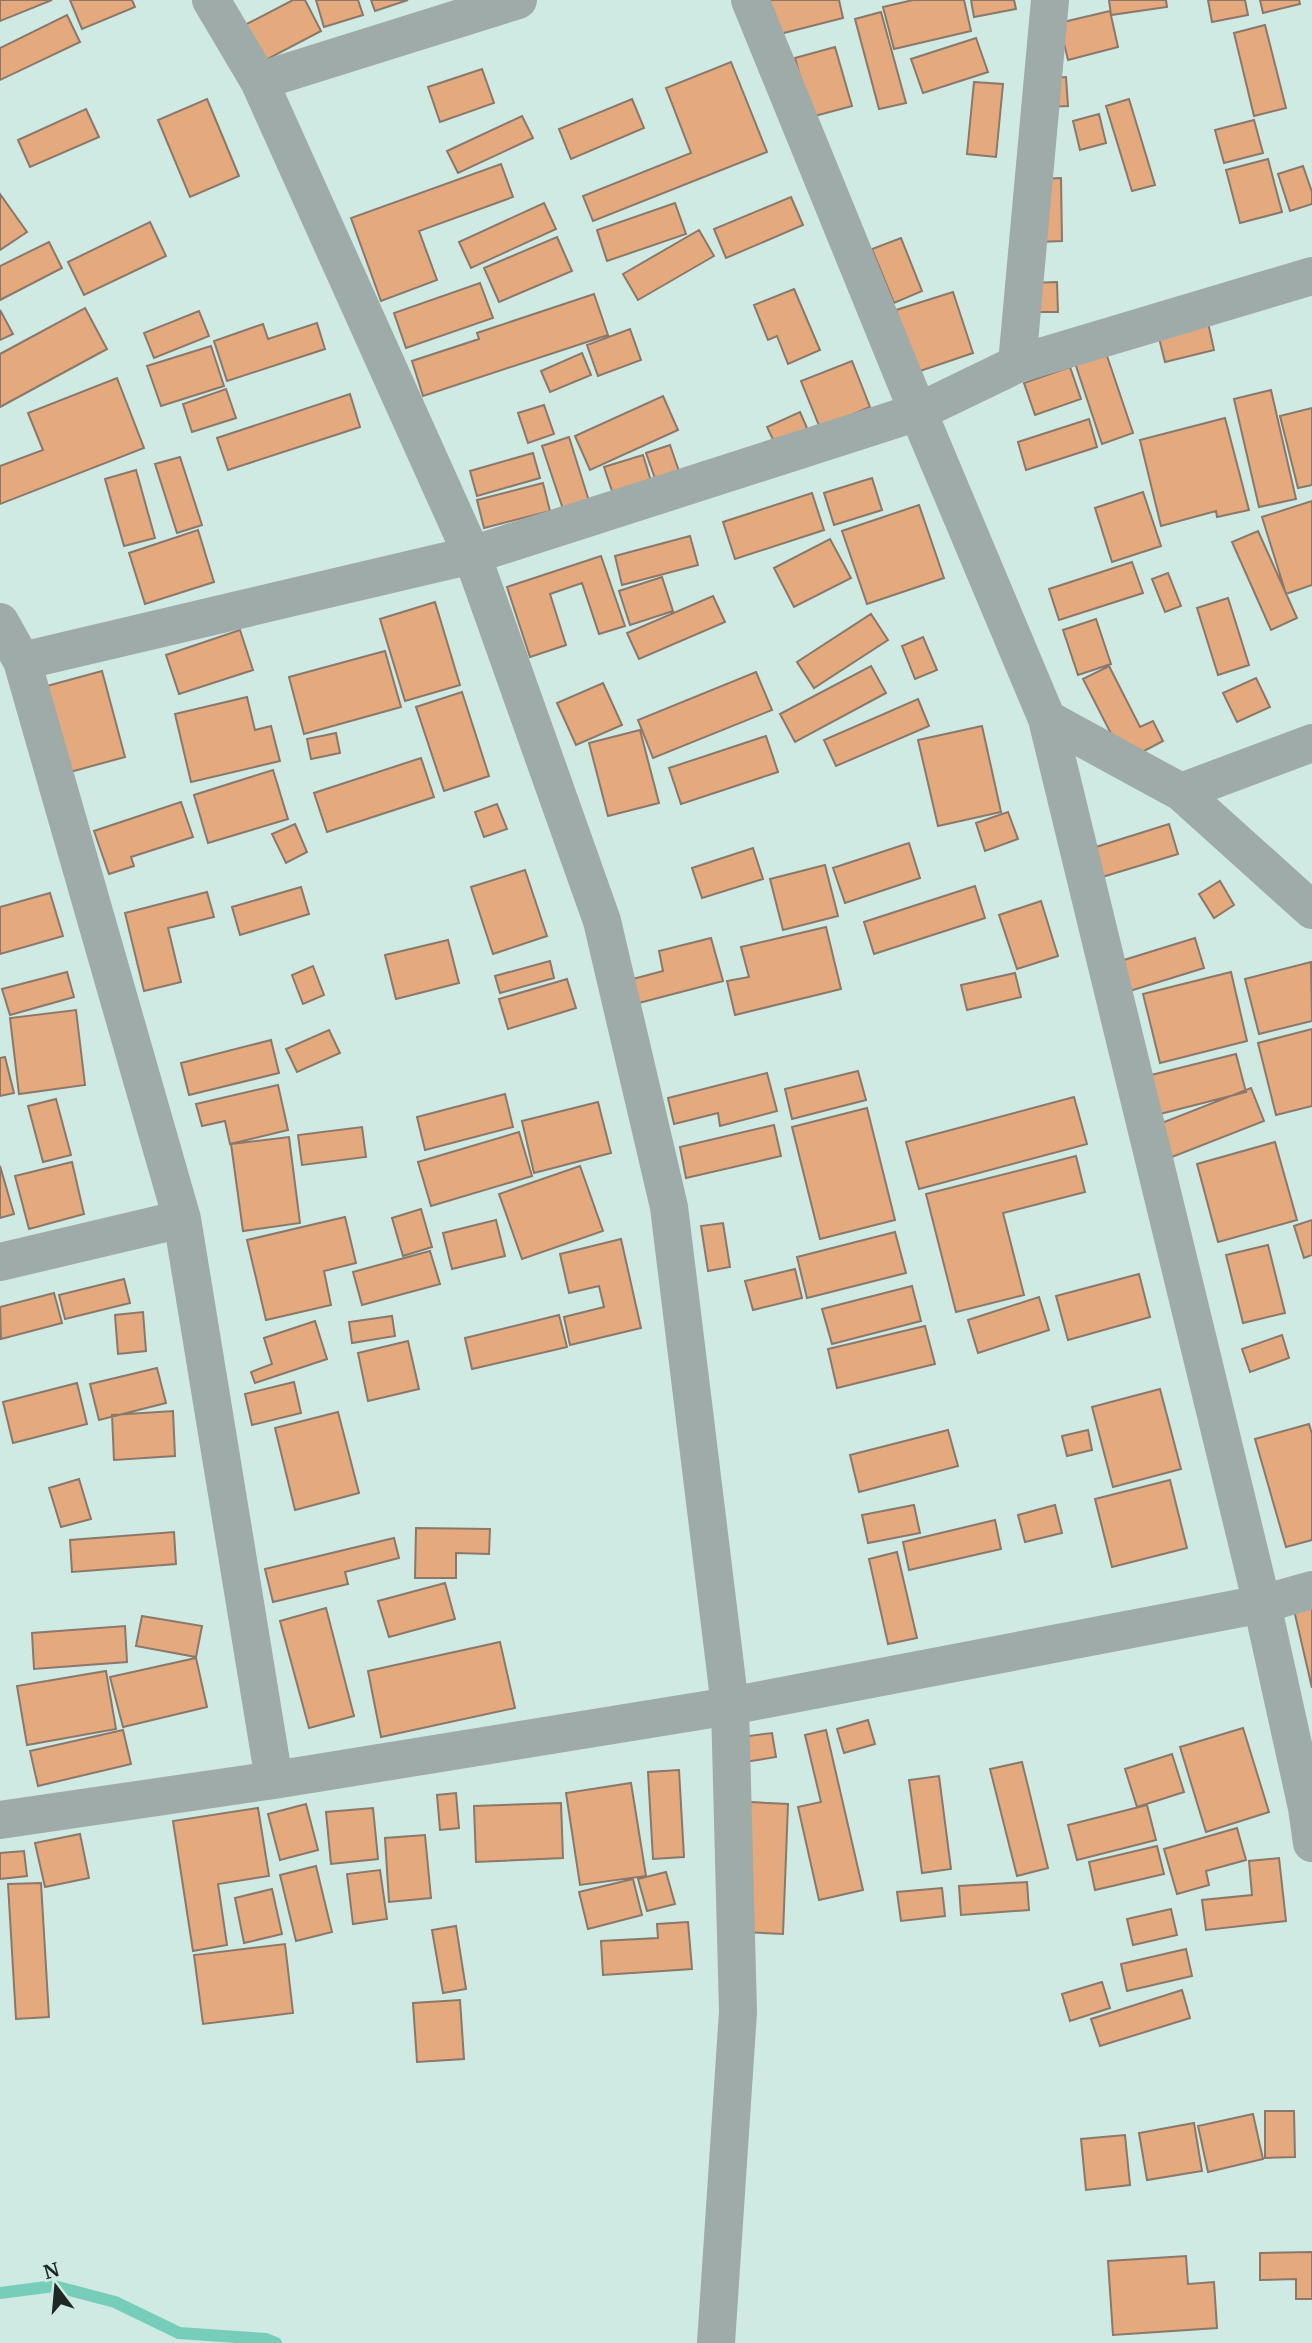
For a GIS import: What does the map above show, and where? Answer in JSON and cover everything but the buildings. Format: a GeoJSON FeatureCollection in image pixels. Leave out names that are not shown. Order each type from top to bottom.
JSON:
{"type":"FeatureCollection","features":[{"type":"Feature","properties":{"kind":"street"},"geometry":{"type":"LineString","coordinates":[[211,0],[258,81],[472,555],[602,921],[669,1207],[730,1706],[738,2012],[716,2343]]}},
{"type":"Feature","properties":{"kind":"street"},"geometry":{"type":"LineString","coordinates":[[258,81],[518,0]]}},
{"type":"Feature","properties":{"kind":"street"},"geometry":{"type":"LineString","coordinates":[[750,0],[1047,719],[1262,1604],[1307,1808],[1312,1843]]}},
{"type":"Feature","properties":{"kind":"street"},"geometry":{"type":"LineString","coordinates":[[1017,364],[1050,0]]}},
{"type":"Feature","properties":{"kind":"street"},"geometry":{"type":"LineString","coordinates":[[22,661],[472,555],[918,412],[1017,364],[1312,276]]}},
{"type":"Feature","properties":{"kind":"street"},"geometry":{"type":"LineString","coordinates":[[0,622],[22,661],[182,1219],[274,1780]]}},
{"type":"Feature","properties":{"kind":"street"},"geometry":{"type":"LineString","coordinates":[[1047,719],[1181,792],[1312,910]]}},
{"type":"Feature","properties":{"kind":"street"},"geometry":{"type":"LineString","coordinates":[[1181,792],[1312,743]]}},
{"type":"Feature","properties":{"kind":"street"},"geometry":{"type":"LineString","coordinates":[[0,1262],[182,1219]]}},
{"type":"Feature","properties":{"kind":"street"},"geometry":{"type":"LineString","coordinates":[[0,1820],[274,1780],[730,1706],[1262,1604],[1312,1590]]}},
{"type":"Feature","properties":{"kind":"waterway"},"geometry":{"type":"LineString","coordinates":[[0,2293],[54,2286],[115,2302],[179,2333],[266,2339],[276,2343]]}}]}
